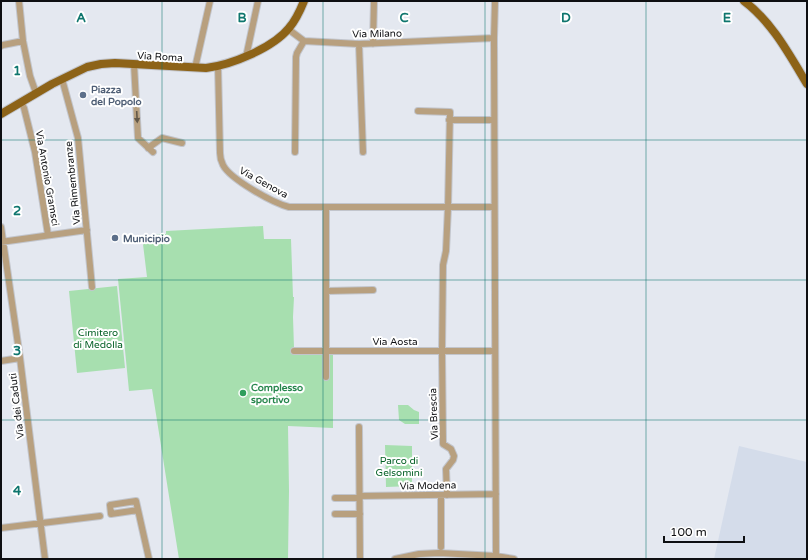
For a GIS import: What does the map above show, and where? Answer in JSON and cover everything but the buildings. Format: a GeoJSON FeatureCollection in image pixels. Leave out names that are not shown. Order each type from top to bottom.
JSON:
{"type":"FeatureCollection","features":[{"type":"Feature","properties":{"kind":"main road","name":"Via Roma"},"geometry":{"type":"LineString","coordinates":[[1,114],[62,79],[77,75],[87,67],[115,63],[206,68],[218,66],[246,57],[266,46],[288,30],[297,17],[304,1]]}},
{"type":"Feature","properties":{"kind":"main road"},"geometry":{"type":"LineString","coordinates":[[744,1],[757,12],[775,33],[807,84]]}},
{"type":"Feature","properties":{"kind":"street"},"geometry":{"type":"LineString","coordinates":[[19,1],[23,41],[30,76],[36,93]]}},
{"type":"Feature","properties":{"kind":"street"},"geometry":{"type":"LineString","coordinates":[[195,68],[210,1]]}},
{"type":"Feature","properties":{"kind":"street"},"geometry":{"type":"LineString","coordinates":[[246,57],[258,1]]}},
{"type":"Feature","properties":{"kind":"street"},"geometry":{"type":"LineString","coordinates":[[373,44],[374,1]]}},
{"type":"Feature","properties":{"kind":"street"},"geometry":{"type":"LineString","coordinates":[[495,1],[494,206],[496,556]]}},
{"type":"Feature","properties":{"kind":"street"},"geometry":{"type":"LineString","coordinates":[[288,30],[304,41],[297,52],[296,57],[295,152]]}},
{"type":"Feature","properties":{"kind":"street","name":"Via Milano"},"geometry":{"type":"LineString","coordinates":[[304,41],[373,44],[494,38]]}},
{"type":"Feature","properties":{"kind":"street"},"geometry":{"type":"LineString","coordinates":[[1,46],[3,44],[23,41]]}},
{"type":"Feature","properties":{"kind":"street"},"geometry":{"type":"LineString","coordinates":[[359,44],[363,152]]}},
{"type":"Feature","properties":{"kind":"street"},"geometry":{"type":"LineString","coordinates":[[134,64],[138,138],[151,150],[162,138],[182,143]]}},
{"type":"Feature","properties":{"kind":"street","name":"Via Genova"},"geometry":{"type":"LineString","coordinates":[[218,66],[220,153],[223,166],[241,183],[283,206],[326,208],[494,206]]}},
{"type":"Feature","properties":{"kind":"street","name":"Via Rimembranze"},"geometry":{"type":"LineString","coordinates":[[62,79],[78,138],[92,287]]}},
{"type":"Feature","properties":{"kind":"street","name":"Via Antonio Gramsci"},"geometry":{"type":"LineString","coordinates":[[21,102],[24,108],[35,152],[48,235]]}},
{"type":"Feature","properties":{"kind":"street"},"geometry":{"type":"LineString","coordinates":[[418,111],[450,112],[442,351]]}},
{"type":"Feature","properties":{"kind":"street"},"geometry":{"type":"LineString","coordinates":[[449,120],[494,120]]}},
{"type":"Feature","properties":{"kind":"street"},"geometry":{"type":"LineString","coordinates":[[326,208],[326,377]]}},
{"type":"Feature","properties":{"kind":"street","name":"Via dei Caduti"},"geometry":{"type":"LineString","coordinates":[[1,227],[20,358],[45,559]]}},
{"type":"Feature","properties":{"kind":"street"},"geometry":{"type":"LineString","coordinates":[[2,242],[87,230]]}},
{"type":"Feature","properties":{"kind":"street"},"geometry":{"type":"LineString","coordinates":[[326,292],[373,290]]}},
{"type":"Feature","properties":{"kind":"street","name":"Via Aosta"},"geometry":{"type":"LineString","coordinates":[[294,351],[495,351]]}},
{"type":"Feature","properties":{"kind":"street","name":"Via Brescia"},"geometry":{"type":"LineString","coordinates":[[442,351],[443,444],[451,449],[454,456],[453,460],[446,469],[444,495]]}},
{"type":"Feature","properties":{"kind":"street"},"geometry":{"type":"LineString","coordinates":[[1,362],[20,358]]}},
{"type":"Feature","properties":{"kind":"street"},"geometry":{"type":"LineString","coordinates":[[359,427],[360,559]]}},
{"type":"Feature","properties":{"kind":"street","name":"Via Modena"},"geometry":{"type":"LineString","coordinates":[[335,498],[496,494]]}},
{"type":"Feature","properties":{"kind":"street"},"geometry":{"type":"LineString","coordinates":[[441,547],[444,495]]}},
{"type":"Feature","properties":{"kind":"street"},"geometry":{"type":"LineString","coordinates":[[138,510],[149,559]]}},
{"type":"Feature","properties":{"kind":"street"},"geometry":{"type":"LineString","coordinates":[[335,514],[360,514]]}},
{"type":"Feature","properties":{"kind":"street"},"geometry":{"type":"LineString","coordinates":[[1,528],[100,516]]}},
{"type":"Feature","properties":{"kind":"street"},"geometry":{"type":"LineString","coordinates":[[395,559],[419,554],[439,553],[496,556],[514,559]]}},
{"type":"Feature","properties":{"kind":"shaded area"},"geometry":{"type":"Polygon","coordinates":[[[739,446],[807,462],[807,559],[714,559],[739,446]]]}},
{"type":"Feature","properties":{"kind":"green space","name":"Complesso sportivo"},"geometry":{"type":"Polygon","coordinates":[[[263,226],[264,239],[291,239],[294,297],[294,348],[333,348],[333,428],[288,426],[288,559],[179,559],[152,389],[129,391],[118,279],[147,277],[142,236],[166,234],[166,231],[263,226]]]}},
{"type":"Feature","properties":{"kind":"green space","name":"Cimitero di Medolla"},"geometry":{"type":"Polygon","coordinates":[[[117,286],[125,368],[77,373],[69,291],[117,286]]]}},
{"type":"Feature","properties":{"kind":"green space"},"geometry":{"type":"Polygon","coordinates":[[[398,405],[408,405],[419,412],[419,424],[405,424],[399,420],[398,405]]]}},
{"type":"Feature","properties":{"kind":"green space","name":"Parco di Gelsomini"},"geometry":{"type":"Polygon","coordinates":[[[385,445],[412,446],[412,486],[386,487],[385,445]]]}},
{"type":"Feature","properties":{"kind":"place","name":"Piazza del Popolo"},"geometry":{"type":"Point","coordinates":[83,95]}},
{"type":"Feature","properties":{"kind":"place","name":"Municipio"},"geometry":{"type":"Point","coordinates":[115,238]}},
{"type":"Feature","properties":{"kind":"place","name":"Complesso sportivo"},"geometry":{"type":"Point","coordinates":[243,393]}}]}
